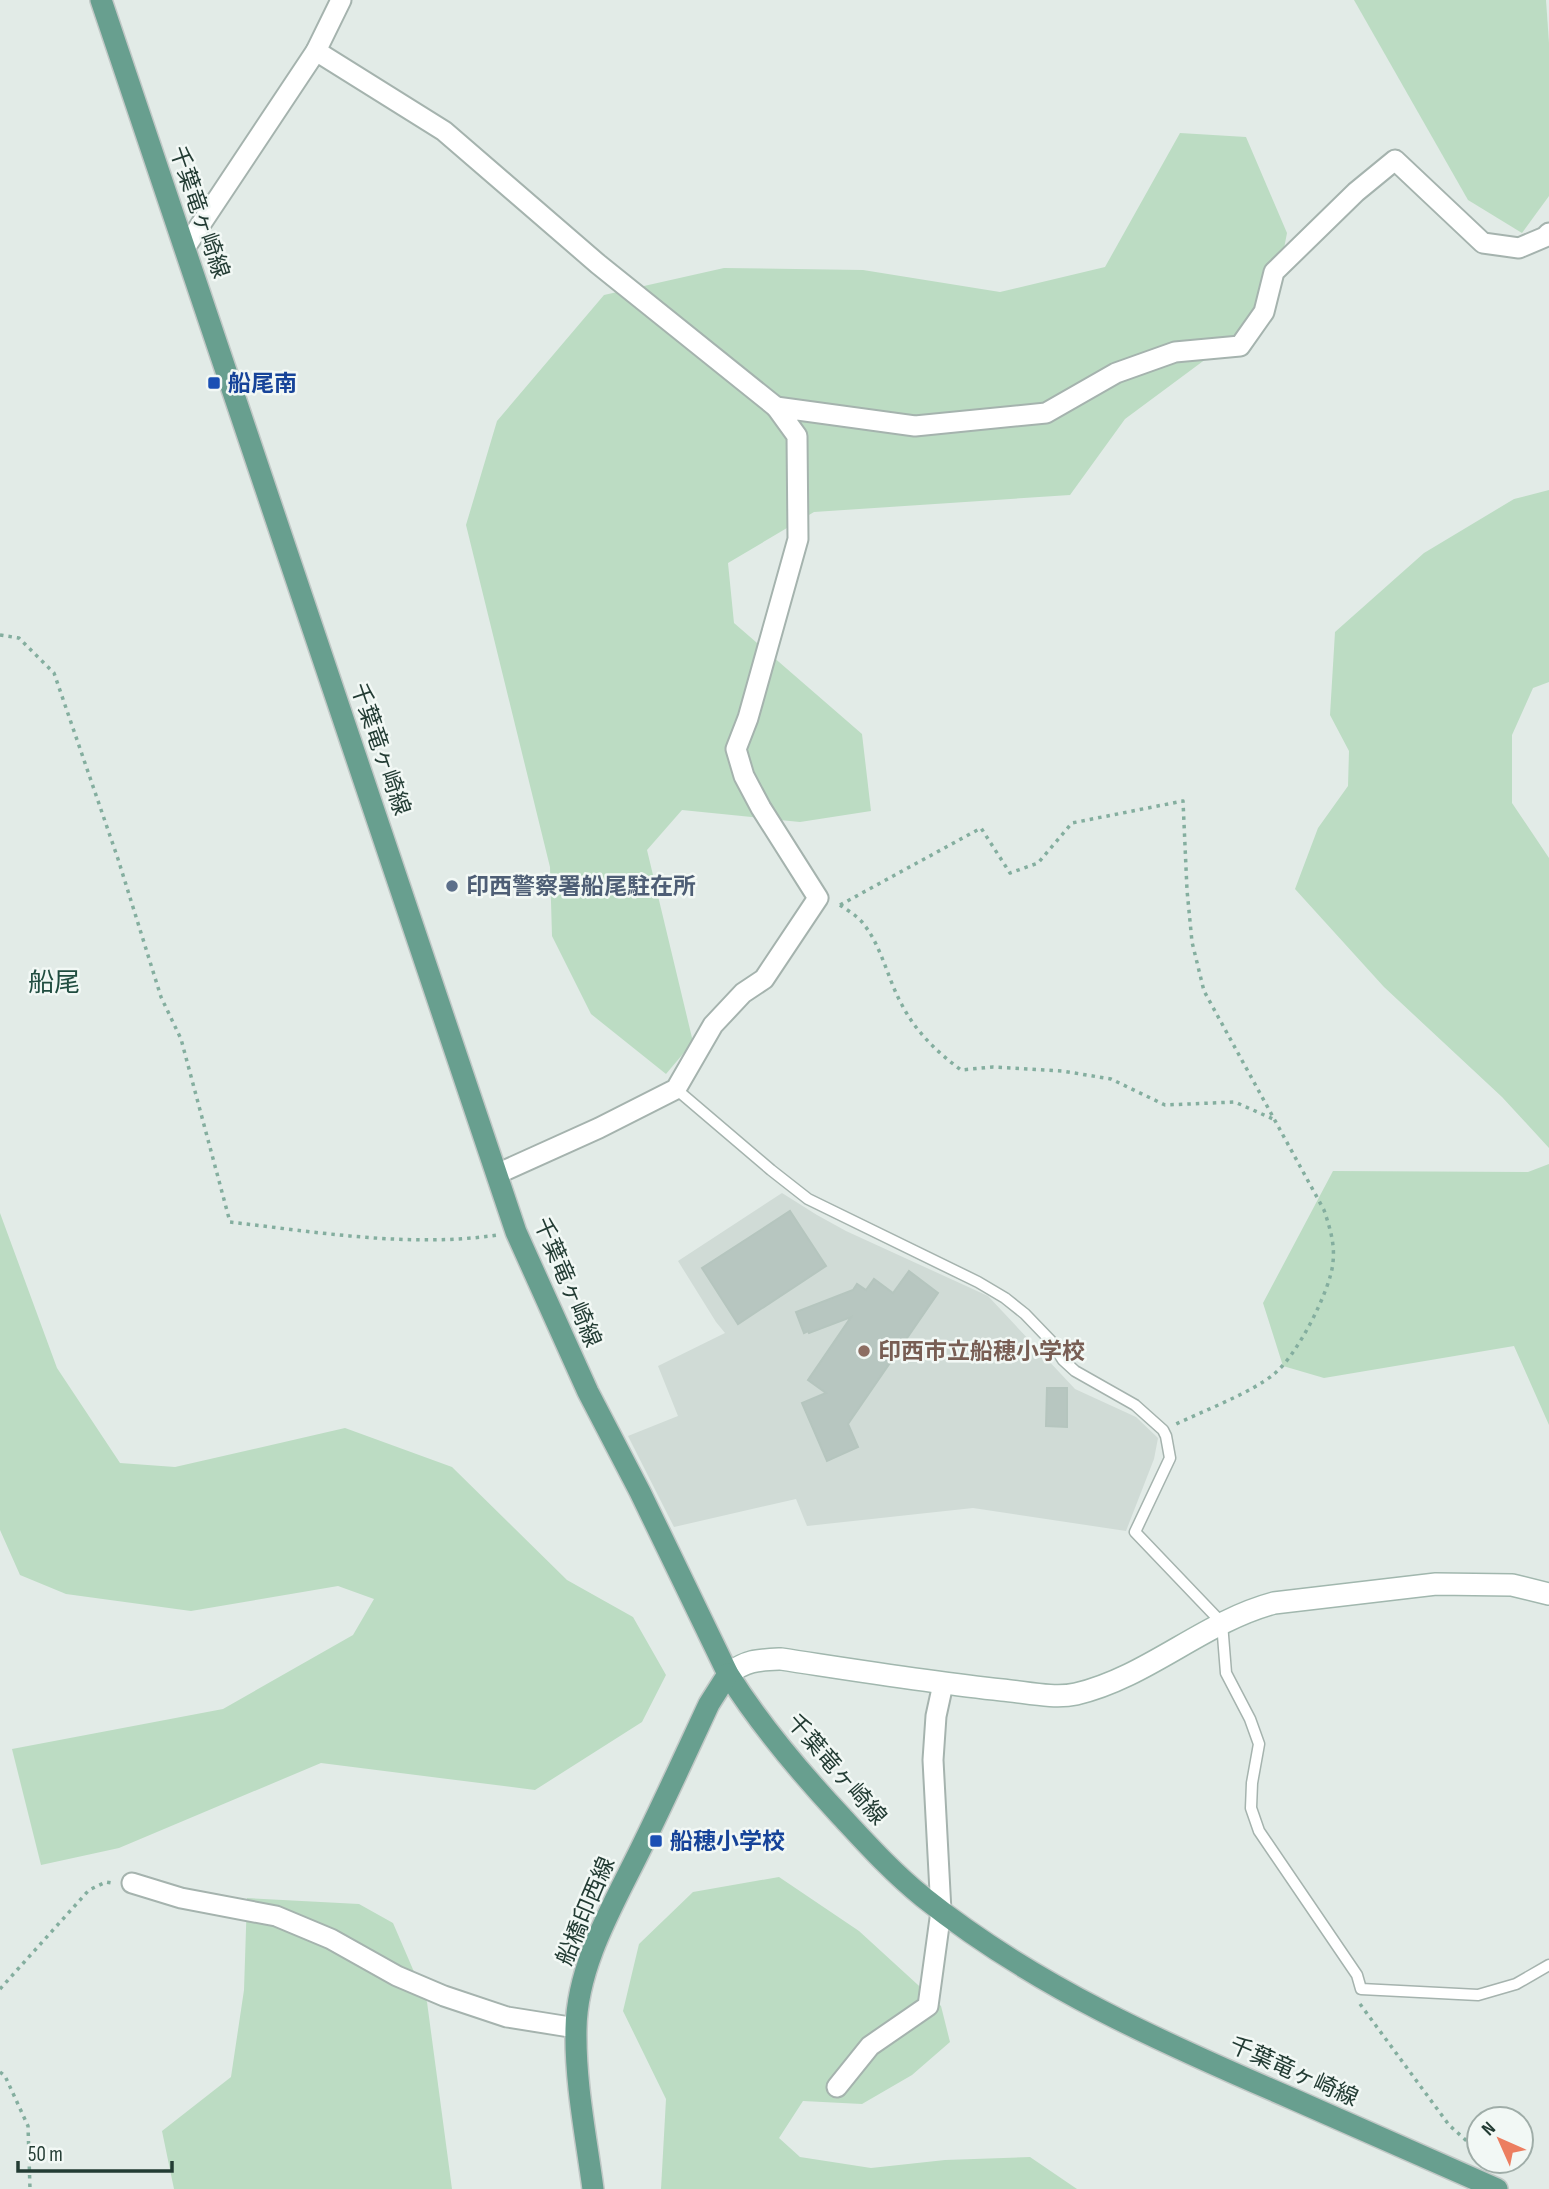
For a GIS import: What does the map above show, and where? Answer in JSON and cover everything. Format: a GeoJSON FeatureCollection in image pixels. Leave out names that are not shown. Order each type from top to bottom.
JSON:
{"type":"FeatureCollection","features":[{"type":"Feature","properties":{"kind":"main road","name":"千葉竜ヶ崎線"},"geometry":{"type":"LineString","coordinates":[[101,0],[516,1232],[588,1392],[640,1492],[728,1674],[767,1730],[825,1799],[899,1876],[941,1911],[1049,1983],[1112,2018],[1497,2189]]}},
{"type":"Feature","properties":{"kind":"main road","name":"船橋印西線"},"geometry":{"type":"LineString","coordinates":[[593,2189],[578,2084],[576,2028],[581,1990],[592,1954],[709,1704],[728,1674]]}},
{"type":"Feature","properties":{"kind":"street"},"geometry":{"type":"LineString","coordinates":[[185,248],[316,51],[341,0]]}},
{"type":"Feature","properties":{"kind":"street"},"geometry":{"type":"LineString","coordinates":[[316,51],[444,131],[619,282],[776,407],[797,436],[798,539],[748,718],[736,749],[744,776],[761,808],[818,898],[764,979],[743,993],[713,1025],[676,1089],[587,1134],[497,1174]]}},
{"type":"Feature","properties":{"kind":"street"},"geometry":{"type":"LineString","coordinates":[[776,407],[915,426],[1046,413],[1116,373],[1175,352],[1240,346],[1264,312],[1274,272],[1356,191],[1395,160],[1483,243],[1519,248],[1549,233]]}},
{"type":"Feature","properties":{"kind":"street"},"geometry":{"type":"LineString","coordinates":[[728,1674],[742,1664],[754,1660],[781,1659],[943,1684],[1041,1694],[1074,1694],[1135,1672],[1249,1610],[1298,1599],[1436,1584],[1512,1586],[1549,1594]]}},
{"type":"Feature","properties":{"kind":"street"},"geometry":{"type":"LineString","coordinates":[[837,2087],[870,2046],[928,2006],[941,1911],[933,1760],[936,1716],[943,1684]]}},
{"type":"Feature","properties":{"kind":"street"},"geometry":{"type":"LineString","coordinates":[[132,1883],[181,1898],[276,1916],[331,1939],[397,1976],[444,1996],[507,2017],[576,2028]]}},
{"type":"Feature","properties":{"kind":"lane"},"geometry":{"type":"LineString","coordinates":[[676,1089],[808,1199],[978,1282],[1004,1298],[1025,1314],[1075,1371],[1135,1405],[1163,1430],[1170,1458],[1135,1532],[1222,1623],[1226,1673],[1250,1718],[1259,1744],[1251,1783],[1251,1808],[1259,1831],[1357,1975],[1361,1989],[1478,1995],[1516,1984],[1549,1965]]}},
{"type":"Feature","properties":{"kind":"path"},"geometry":{"type":"LineString","coordinates":[[0,635],[19,638],[54,673],[118,859],[161,997],[181,1039],[230,1222],[355,1236],[464,1240],[516,1232]]}},
{"type":"Feature","properties":{"kind":"path"},"geometry":{"type":"LineString","coordinates":[[840,905],[981,828],[1010,873],[1038,863],[1072,823],[1183,802],[1192,942],[1204,991],[1324,1210],[1333,1237],[1334,1264],[1326,1289],[1296,1351],[1275,1373],[1163,1430]]}},
{"type":"Feature","properties":{"kind":"path"},"geometry":{"type":"LineString","coordinates":[[818,898],[840,905],[860,920],[877,944],[901,1005],[919,1032],[941,1055],[961,1070],[993,1068],[1074,1073],[1111,1079],[1165,1105],[1235,1102],[1274,1119]]}},
{"type":"Feature","properties":{"kind":"path"},"geometry":{"type":"LineString","coordinates":[[0,1989],[89,1890],[106,1882],[132,1883]]}},
{"type":"Feature","properties":{"kind":"path"},"geometry":{"type":"LineString","coordinates":[[1361,1989],[1354,1997],[1449,2125],[1465,2139]]}},
{"type":"Feature","properties":{"kind":"path"},"geometry":{"type":"LineString","coordinates":[[0,2072],[5,2076],[28,2126],[30,2189]]}},
{"type":"Feature","properties":{"kind":"shaded area","name":"印西市立船穂小学校"},"geometry":{"type":"Polygon","coordinates":[[[782,1193],[846,1231],[988,1296],[1075,1389],[1136,1417],[1158,1438],[1154,1459],[1126,1531],[973,1508],[807,1526],[796,1499],[674,1527],[628,1436],[678,1416],[658,1366],[725,1333],[678,1261],[782,1193]]]}},
{"type":"Feature","properties":{"kind":"green space"},"geometry":{"type":"Polygon","coordinates":[[[1354,0],[1546,0],[1549,43],[1549,196],[1522,233],[1468,200],[1354,0]]]}},
{"type":"Feature","properties":{"kind":"green space"},"geometry":{"type":"Polygon","coordinates":[[[1180,133],[1246,137],[1287,233],[1272,310],[1125,419],[1070,495],[814,512],[728,563],[734,623],[862,734],[871,811],[800,822],[682,810],[647,850],[693,1042],[666,1074],[591,1014],[552,936],[550,867],[466,525],[497,421],[604,295],[724,268],[863,270],[1000,292],[1105,267],[1180,133]]]}},
{"type":"Feature","properties":{"kind":"green space"},"geometry":{"type":"Polygon","coordinates":[[[1549,490],[1549,682],[1533,688],[1512,735],[1512,803],[1549,858],[1549,1148],[1502,1097],[1384,987],[1295,889],[1318,828],[1348,786],[1349,751],[1330,715],[1335,632],[1424,553],[1514,499],[1549,490]]]}},
{"type":"Feature","properties":{"kind":"green space"},"geometry":{"type":"Polygon","coordinates":[[[1549,1164],[1549,1425],[1514,1346],[1324,1378],[1283,1366],[1263,1303],[1333,1171],[1528,1172],[1549,1164]]]}},
{"type":"Feature","properties":{"kind":"green space"},"geometry":{"type":"Polygon","coordinates":[[[0,1213],[57,1368],[120,1463],[175,1467],[345,1428],[452,1467],[567,1580],[633,1617],[666,1675],[642,1722],[535,1790],[321,1763],[119,1848],[41,1865],[12,1749],[223,1709],[353,1635],[374,1599],[338,1586],[191,1611],[66,1594],[20,1575],[0,1530],[0,1213]]]}},
{"type":"Feature","properties":{"kind":"green space"},"geometry":{"type":"Polygon","coordinates":[[[779,1877],[859,1931],[941,2006],[950,2042],[912,2075],[862,2104],[803,2101],[779,2138],[800,2157],[871,2168],[945,2160],[1030,2157],[1077,2189],[661,2189],[666,2099],[623,2011],[639,1944],[693,1892],[779,1877]]]}},
{"type":"Feature","properties":{"kind":"green space"},"geometry":{"type":"Polygon","coordinates":[[[247,1898],[359,1904],[393,1923],[427,2002],[452,2189],[174,2189],[162,2131],[231,2077],[244,1990],[247,1898]]]}},
{"type":"Feature","properties":{"kind":"building"},"geometry":{"type":"Polygon","coordinates":[[[790,1211],[826,1266],[738,1324],[702,1268],[790,1211]]]}},
{"type":"Feature","properties":{"kind":"building"},"geometry":{"type":"Polygon","coordinates":[[[909,1271],[938,1293],[848,1424],[858,1447],[827,1461],[802,1403],[826,1393],[808,1380],[851,1317],[804,1333],[796,1312],[853,1290],[857,1284],[866,1290],[874,1279],[893,1293],[909,1271]]]}},
{"type":"Feature","properties":{"kind":"building"},"geometry":{"type":"Polygon","coordinates":[[[1047,1388],[1067,1388],[1067,1427],[1046,1426],[1047,1388]]]}},
{"type":"Feature","properties":{"kind":"place","name":"船尾南"},"geometry":{"type":"Point","coordinates":[214,383]}},
{"type":"Feature","properties":{"kind":"place","name":"印西警察署船尾駐在所"},"geometry":{"type":"Point","coordinates":[452,886]}},
{"type":"Feature","properties":{"kind":"place","name":"印西市立船穂小学校"},"geometry":{"type":"Point","coordinates":[864,1351]}},
{"type":"Feature","properties":{"kind":"place","name":"船穂小学校"},"geometry":{"type":"Point","coordinates":[656,1841]}},
{"type":"Feature","properties":{"kind":"district","name":"船尾"},"geometry":{"type":"Point","coordinates":[54,982]}}]}
